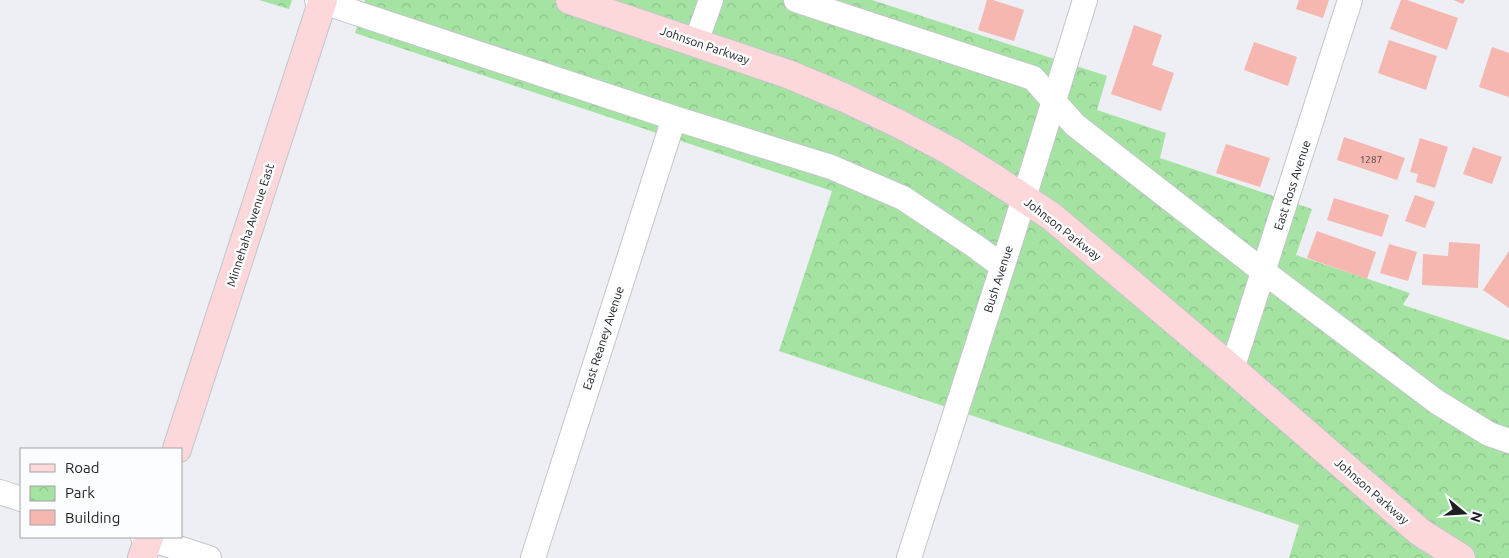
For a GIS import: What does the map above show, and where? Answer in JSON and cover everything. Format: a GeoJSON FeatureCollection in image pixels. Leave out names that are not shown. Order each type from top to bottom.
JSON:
{"type":"FeatureCollection","features":[{"type":"Feature","properties":{"kind":"street","name":"Johnson Parkway"},"geometry":{"type":"LineString","coordinates":[[570,0],[788,74],[845,98],[950,151],[1051,216],[1232,369],[1420,532],[1462,558]]}},
{"type":"Feature","properties":{"kind":"street"},"geometry":{"type":"LineString","coordinates":[[696,42],[710,0]]}},
{"type":"Feature","properties":{"kind":"street"},"geometry":{"type":"LineString","coordinates":[[796,0],[1033,78],[1075,125],[1264,272],[1437,402],[1489,434],[1509,441]]}},
{"type":"Feature","properties":{"kind":"street","name":"Bush Avenue"},"geometry":{"type":"LineString","coordinates":[[909,558],[1085,0]]}},
{"type":"Feature","properties":{"kind":"street","name":"East Ross Avenue"},"geometry":{"type":"LineString","coordinates":[[1232,369],[1350,0]]}},
{"type":"Feature","properties":{"kind":"street"},"geometry":{"type":"LineString","coordinates":[[321,1],[674,118],[831,167],[903,198],[1002,266]]}},
{"type":"Feature","properties":{"kind":"street","name":"Minnehaha Avenue East"},"geometry":{"type":"LineString","coordinates":[[177,448],[321,1]]}},
{"type":"Feature","properties":{"kind":"street","name":"East Reaney Avenue"},"geometry":{"type":"LineString","coordinates":[[533,558],[674,118]]}},
{"type":"Feature","properties":{"kind":"street"},"geometry":{"type":"LineString","coordinates":[[0,492],[20,499]]}},
{"type":"Feature","properties":{"kind":"street"},"geometry":{"type":"LineString","coordinates":[[146,542],[209,558]]}},
{"type":"Feature","properties":{"kind":"green space"},"geometry":{"type":"Polygon","coordinates":[[[259,0],[292,0],[289,9],[259,0]]]}},
{"type":"Feature","properties":{"kind":"green space"},"geometry":{"type":"Polygon","coordinates":[[[365,0],[872,0],[1107,76],[1097,110],[1166,133],[1160,158],[1312,209],[1296,255],[1410,293],[1403,305],[1509,340],[1509,558],[1289,558],[1299,525],[779,351],[832,191],[355,33],[365,0]]]}},
{"type":"Feature","properties":{"kind":"building"},"geometry":{"type":"Polygon","coordinates":[[[987,0],[993,0],[1024,10],[1014,41],[978,30],[987,0]]]}},
{"type":"Feature","properties":{"kind":"building"},"geometry":{"type":"Polygon","coordinates":[[[1299,0],[1329,0],[1323,18],[1296,9],[1299,0]]]}},
{"type":"Feature","properties":{"kind":"building"},"geometry":{"type":"Polygon","coordinates":[[[1401,0],[1407,0],[1458,18],[1447,50],[1390,29],[1401,0]]]}},
{"type":"Feature","properties":{"kind":"building"},"geometry":{"type":"Polygon","coordinates":[[[1453,0],[1465,0],[1463,4],[1453,0]]]}},
{"type":"Feature","properties":{"kind":"building"},"geometry":{"type":"Polygon","coordinates":[[[1134,25],[1162,35],[1152,65],[1174,73],[1161,111],[1111,94],[1134,25]]]}},
{"type":"Feature","properties":{"kind":"building"},"geometry":{"type":"Polygon","coordinates":[[[1389,40],[1437,56],[1426,90],[1378,73],[1389,40]]]}},
{"type":"Feature","properties":{"kind":"building"},"geometry":{"type":"Polygon","coordinates":[[[1254,42],[1297,57],[1288,86],[1244,70],[1254,42]]]}},
{"type":"Feature","properties":{"kind":"building"},"geometry":{"type":"Polygon","coordinates":[[[1492,47],[1509,53],[1509,97],[1479,87],[1492,47]]]}},
{"type":"Feature","properties":{"kind":"building"},"geometry":{"type":"Polygon","coordinates":[[[1344,137],[1405,158],[1397,180],[1337,160],[1344,137]]]}},
{"type":"Feature","properties":{"kind":"building"},"geometry":{"type":"Polygon","coordinates":[[[1420,138],[1448,147],[1435,188],[1416,182],[1418,174],[1410,172],[1420,138]]]}},
{"type":"Feature","properties":{"kind":"building"},"geometry":{"type":"Polygon","coordinates":[[[1226,144],[1270,158],[1260,187],[1216,173],[1226,144]]]}},
{"type":"Feature","properties":{"kind":"building"},"geometry":{"type":"Polygon","coordinates":[[[1473,147],[1502,157],[1492,184],[1463,174],[1473,147]]]}},
{"type":"Feature","properties":{"kind":"building"},"geometry":{"type":"Polygon","coordinates":[[[1415,195],[1435,202],[1425,228],[1405,221],[1415,195]]]}},
{"type":"Feature","properties":{"kind":"building"},"geometry":{"type":"Polygon","coordinates":[[[1334,198],[1389,215],[1382,237],[1327,220],[1334,198]]]}},
{"type":"Feature","properties":{"kind":"building"},"geometry":{"type":"Polygon","coordinates":[[[1317,231],[1376,252],[1367,279],[1307,258],[1317,231]]]}},
{"type":"Feature","properties":{"kind":"building"},"geometry":{"type":"Polygon","coordinates":[[[1449,242],[1480,244],[1478,288],[1422,285],[1423,254],[1448,256],[1449,242]]]}},
{"type":"Feature","properties":{"kind":"building"},"geometry":{"type":"Polygon","coordinates":[[[1389,244],[1417,252],[1408,281],[1380,273],[1389,244]]]}},
{"type":"Feature","properties":{"kind":"building"},"geometry":{"type":"Polygon","coordinates":[[[1509,251],[1509,308],[1483,290],[1509,251]]]}}]}
